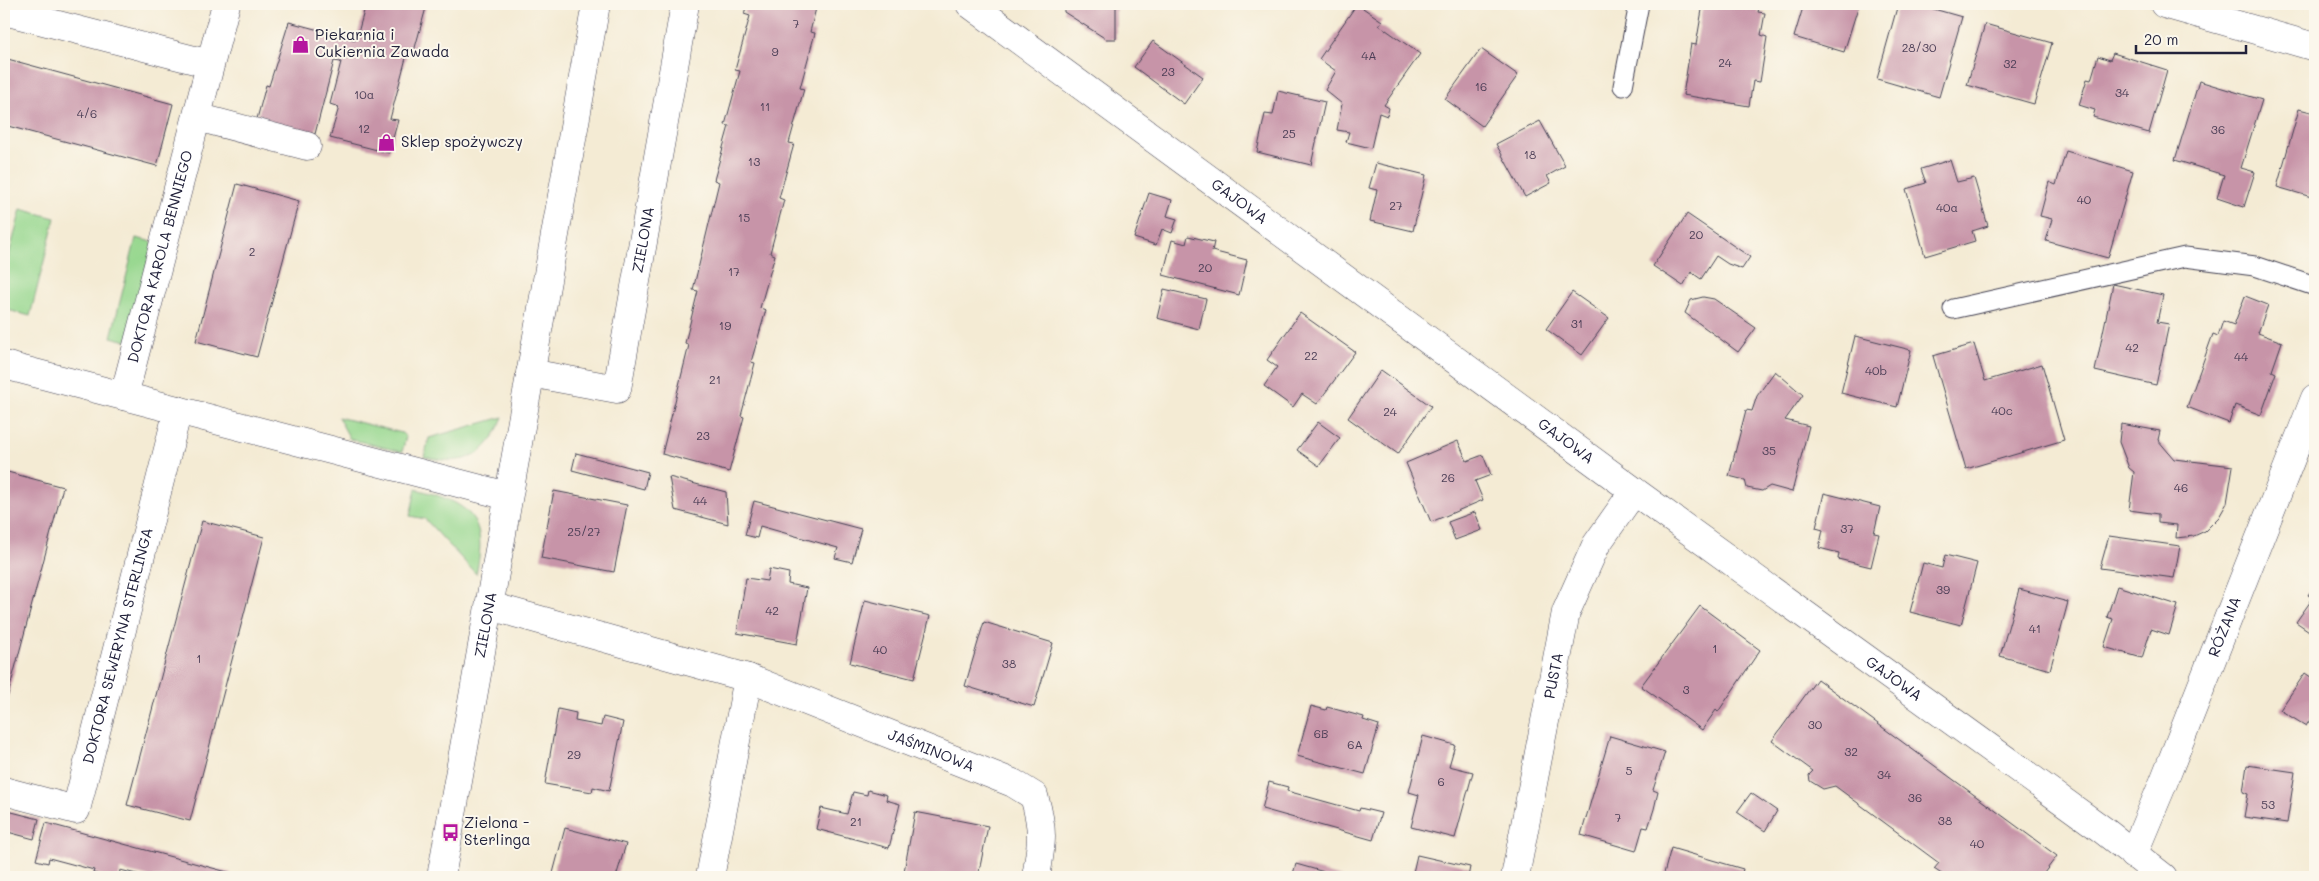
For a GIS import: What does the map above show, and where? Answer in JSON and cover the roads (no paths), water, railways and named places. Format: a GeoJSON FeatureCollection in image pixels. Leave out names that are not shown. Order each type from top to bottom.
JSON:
{"type":"FeatureCollection","features":[{"type":"Feature","properties":{"kind":"street","name":"DOKTORA KAROLA BENNIEGO"},"geometry":{"type":"LineString","coordinates":[[124,396],[226,4]]}},
{"type":"Feature","properties":{"kind":"street","name":"ZIELONA"},"geometry":{"type":"LineString","coordinates":[[442,877],[596,4]]}},
{"type":"Feature","properties":{"kind":"street","name":"ZIELONA"},"geometry":{"type":"LineString","coordinates":[[530,372],[617,389],[685,4]]}},
{"type":"Feature","properties":{"kind":"street","name":"GAJOWA"},"geometry":{"type":"LineString","coordinates":[[970,4],[1634,491],[2103,830],[2163,877]]}},
{"type":"Feature","properties":{"kind":"street"},"geometry":{"type":"LineString","coordinates":[[2164,4],[2315,47]]}},
{"type":"Feature","properties":{"kind":"street"},"geometry":{"type":"LineString","coordinates":[[4,11],[210,64]]}},
{"type":"Feature","properties":{"kind":"street"},"geometry":{"type":"LineString","coordinates":[[197,116],[307,146]]}},
{"type":"Feature","properties":{"kind":"street"},"geometry":{"type":"LineString","coordinates":[[4,365],[508,496]]}},
{"type":"Feature","properties":{"kind":"street","name":"RÓŻANA"},"geometry":{"type":"LineString","coordinates":[[2133,855],[2315,398]]}},
{"type":"Feature","properties":{"kind":"street","name":"DOKTORA SEWERYNA STERLINGA"},"geometry":{"type":"LineString","coordinates":[[4,791],[76,810],[178,410]]}},
{"type":"Feature","properties":{"kind":"street","name":"PUSTA"},"geometry":{"type":"LineString","coordinates":[[1515,877],[1566,612],[1596,546],[1634,491]]}},
{"type":"Feature","properties":{"kind":"street","name":"JAŚMINOWA"},"geometry":{"type":"LineString","coordinates":[[490,606],[748,678],[1013,783],[1034,796],[1042,825],[1042,846],[1036,877]]}},
{"type":"Feature","properties":{"kind":"street"},"geometry":{"type":"LineString","coordinates":[[710,877],[748,678]]}},
{"type":"Feature","properties":{"kind":"lane"},"geometry":{"type":"LineString","coordinates":[[1623,86],[1639,4]]}},
{"type":"Feature","properties":{"kind":"lane"},"geometry":{"type":"LineString","coordinates":[[1953,309],[2185,257],[2255,266],[2315,286]]}},
{"type":"Feature","properties":{"kind":"place","name":"Piekarnia i Cukiernia Zawada"},"geometry":{"type":"Point","coordinates":[301,44]}},
{"type":"Feature","properties":{"kind":"place","name":"Sklep spożywczy"},"geometry":{"type":"Point","coordinates":[387,142]}},
{"type":"Feature","properties":{"kind":"place","name":"Zielona - Sterlinga"},"geometry":{"type":"Point","coordinates":[450,832]}}]}
